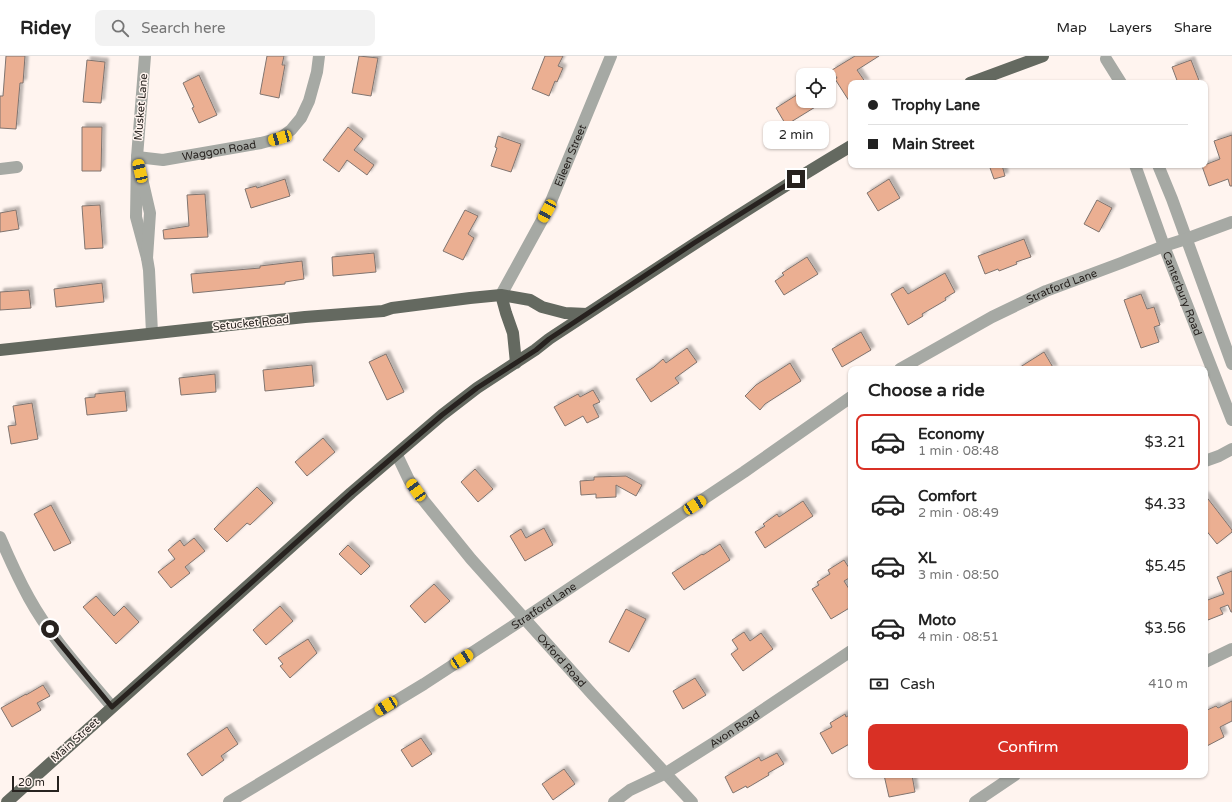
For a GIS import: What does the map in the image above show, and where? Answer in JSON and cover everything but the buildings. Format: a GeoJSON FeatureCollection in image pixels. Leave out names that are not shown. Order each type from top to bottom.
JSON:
{"type":"FeatureCollection","features":[{"type":"Feature","properties":{"kind":"main road"},"geometry":{"type":"LineString","coordinates":[[978,80],[1043,56]]}},
{"type":"Feature","properties":{"kind":"main road","name":"Main Street"},"geometry":{"type":"LineString","coordinates":[[7,802],[351,493],[477,388],[700,239],[848,148]]}},
{"type":"Feature","properties":{"kind":"main road","name":"Setucket Road"},"geometry":{"type":"LineString","coordinates":[[0,350],[305,317],[383,311],[392,308],[463,298],[501,295],[530,300],[542,306],[565,313],[588,314]]}},
{"type":"Feature","properties":{"kind":"main road"},"geometry":{"type":"LineString","coordinates":[[501,295],[513,333],[516,362]]}},
{"type":"Feature","properties":{"kind":"street","name":"Musket Lane"},"geometry":{"type":"LineString","coordinates":[[145,56],[137,157],[136,217],[149,270],[152,333]]}},
{"type":"Feature","properties":{"kind":"street","name":"Waggon Road"},"geometry":{"type":"LineString","coordinates":[[137,157],[163,160],[260,143],[280,138],[291,130],[300,118],[309,100],[317,72],[319,56]]}},
{"type":"Feature","properties":{"kind":"street","name":"Eileen Street"},"geometry":{"type":"LineString","coordinates":[[501,295],[547,211],[611,56]]}},
{"type":"Feature","properties":{"kind":"street"},"geometry":{"type":"LineString","coordinates":[[1106,58],[1110,80]]}},
{"type":"Feature","properties":{"kind":"street"},"geometry":{"type":"LineString","coordinates":[[1106,58],[1119,80]]}},
{"type":"Feature","properties":{"kind":"street"},"geometry":{"type":"LineString","coordinates":[[0,169],[17,167]]}},
{"type":"Feature","properties":{"kind":"street","name":"Canterbury Road"},"geometry":{"type":"LineString","coordinates":[[1136,168],[1164,246],[1232,420]]}},
{"type":"Feature","properties":{"kind":"street","name":"Canterbury Road"},"geometry":{"type":"LineString","coordinates":[[1159,168],[1232,364]]}},
{"type":"Feature","properties":{"kind":"street","name":"Stratford Lane"},"geometry":{"type":"LineString","coordinates":[[905,366],[992,317],[1046,291],[1232,222]]}},
{"type":"Feature","properties":{"kind":"street","name":"Stratford Lane"},"geometry":{"type":"LineString","coordinates":[[229,802],[424,684],[744,472],[848,399]]}},
{"type":"Feature","properties":{"kind":"street"},"geometry":{"type":"LineString","coordinates":[[1208,460],[1232,449]]}},
{"type":"Feature","properties":{"kind":"street","name":"Oxford Road"},"geometry":{"type":"LineString","coordinates":[[397,454],[409,480],[471,559],[592,694],[692,802]]}},
{"type":"Feature","properties":{"kind":"street"},"geometry":{"type":"LineString","coordinates":[[0,537],[29,599],[56,639],[112,707]]}},
{"type":"Feature","properties":{"kind":"street"},"geometry":{"type":"LineString","coordinates":[[1208,661],[1232,649]]}},
{"type":"Feature","properties":{"kind":"street","name":"Avon Road"},"geometry":{"type":"LineString","coordinates":[[614,802],[630,790],[666,773],[848,653]]}},
{"type":"Feature","properties":{"kind":"street"},"geometry":{"type":"LineString","coordinates":[[975,802],[1011,778]]}},
{"type":"Feature","properties":{"kind":"route"},"geometry":{"type":"LineString","coordinates":[[50,629],[56,639],[112,707],[351,493],[442,415],[477,388],[536,350],[549,339],[694,243],[796,179]]}}]}
